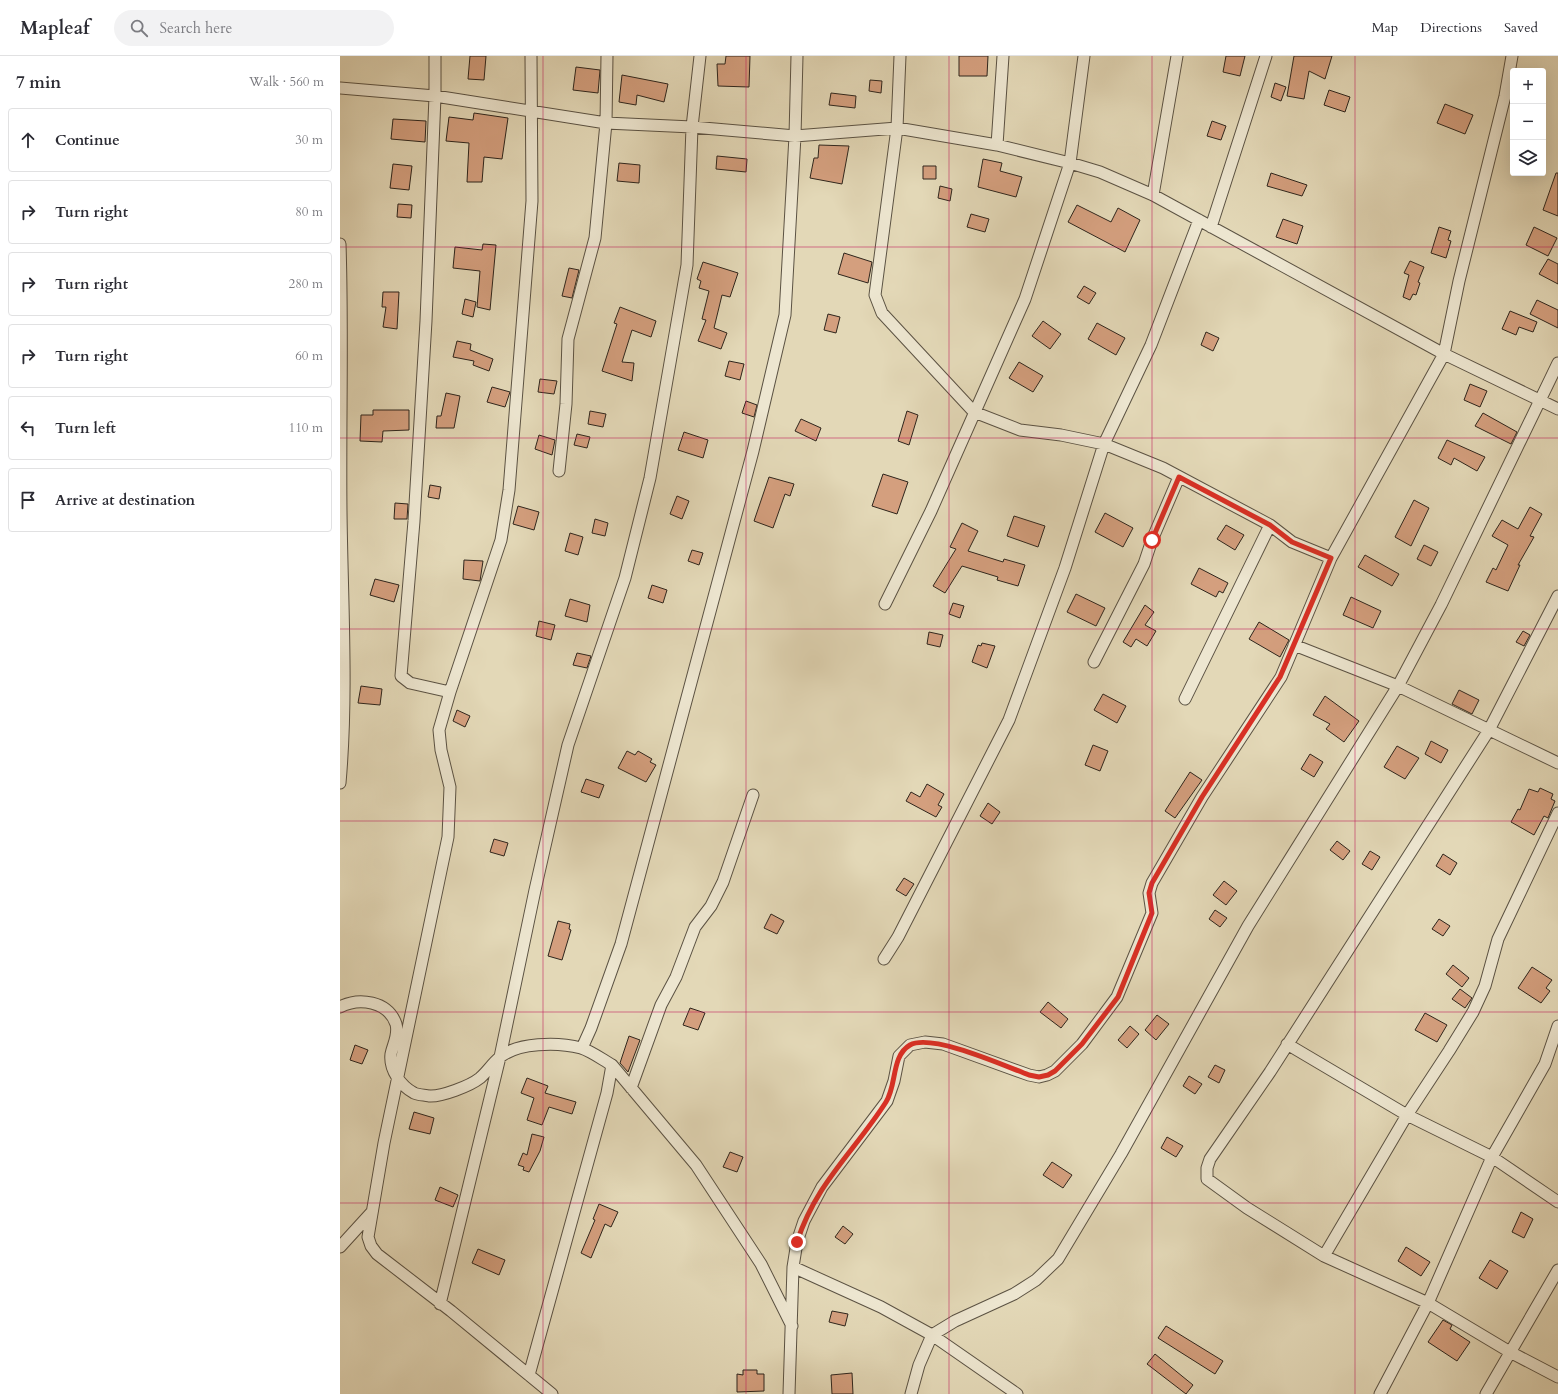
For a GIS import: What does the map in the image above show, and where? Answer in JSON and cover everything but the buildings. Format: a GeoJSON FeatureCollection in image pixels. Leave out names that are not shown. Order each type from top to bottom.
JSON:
{"type":"FeatureCollection","features":[{"type":"Feature","properties":{"kind":"street"},"geometry":{"type":"LineString","coordinates":[[435,56],[435,96],[424,345],[414,521],[401,676],[410,683],[450,692]]}},
{"type":"Feature","properties":{"kind":"street"},"geometry":{"type":"LineString","coordinates":[[531,56],[532,201],[509,490],[501,540],[450,692],[440,730],[442,750],[450,787],[448,837],[398,1079],[371,1214],[368,1237],[371,1246],[377,1254],[552,1394]]}},
{"type":"Feature","properties":{"kind":"street"},"geometry":{"type":"LineString","coordinates":[[559,471],[566,404],[568,339],[595,238],[606,123],[607,56]]}},
{"type":"Feature","properties":{"kind":"street"},"geometry":{"type":"LineString","coordinates":[[440,1304],[500,1057],[535,890],[568,745],[625,578],[650,478],[687,265],[692,127],[700,56]]}},
{"type":"Feature","properties":{"kind":"street"},"geometry":{"type":"LineString","coordinates":[[582,1048],[591,1028],[621,944],[754,451],[785,315],[797,56]]}},
{"type":"Feature","properties":{"kind":"street"},"geometry":{"type":"LineString","coordinates":[[900,56],[897,128],[875,295],[882,313],[974,412],[1020,430],[1061,435],[1104,444],[1163,468],[1270,525],[1292,542],[1331,558]]}},
{"type":"Feature","properties":{"kind":"street"},"geometry":{"type":"LineString","coordinates":[[997,145],[1003,56]]}},
{"type":"Feature","properties":{"kind":"street"},"geometry":{"type":"LineString","coordinates":[[885,604],[932,511],[974,412],[1026,299],[1070,163],[1084,56]]}},
{"type":"Feature","properties":{"kind":"street"},"geometry":{"type":"LineString","coordinates":[[1153,195],[1176,56]]}},
{"type":"Feature","properties":{"kind":"street"},"geometry":{"type":"LineString","coordinates":[[1211,227],[1266,56]]}},
{"type":"Feature","properties":{"kind":"street"},"geometry":{"type":"LineString","coordinates":[[789,1394],[793,1267],[797,1242],[804,1221],[822,1187],[887,1101],[894,1080],[899,1056],[910,1045],[925,1042],[943,1044],[1029,1075],[1039,1077],[1048,1075],[1055,1071],[1082,1044],[1118,997],[1152,913],[1149,893],[1152,883],[1202,797],[1280,677],[1331,558],[1444,354],[1459,281],[1505,96],[1512,56]]}},
{"type":"Feature","properties":{"kind":"street"},"geometry":{"type":"LineString","coordinates":[[340,88],[435,96],[606,123],[692,127],[794,136],[897,128],[997,145],[1070,163],[1100,172],[1153,195],[1444,354],[1558,409]]}},
{"type":"Feature","properties":{"kind":"street"},"geometry":{"type":"LineString","coordinates":[[884,960],[898,937],[1009,720],[1066,568],[1104,444],[1150,345],[1199,220]]}},
{"type":"Feature","properties":{"kind":"street"},"geometry":{"type":"LineString","coordinates":[[340,244],[342,318],[340,431],[344,657],[340,783]]}},
{"type":"Feature","properties":{"kind":"street"},"geometry":{"type":"LineString","coordinates":[[911,1394],[919,1365],[932,1335],[955,1321],[1014,1294],[1036,1280],[1058,1259],[1121,1154],[1248,926],[1398,686],[1441,605],[1541,401],[1558,363]]}},
{"type":"Feature","properties":{"kind":"street"},"geometry":{"type":"LineString","coordinates":[[1094,662],[1144,564],[1152,540],[1179,477]]}},
{"type":"Feature","properties":{"kind":"street"},"geometry":{"type":"LineString","coordinates":[[1185,699],[1270,525]]}},
{"type":"Feature","properties":{"kind":"street"},"geometry":{"type":"LineString","coordinates":[[1558,596],[1489,730],[1270,1072],[1210,1159],[1207,1168],[1207,1179],[1247,1208],[1324,1256],[1428,1303],[1510,1352],[1558,1377]]}},
{"type":"Feature","properties":{"kind":"street"},"geometry":{"type":"LineString","coordinates":[[1294,645],[1398,686],[1558,763]]}},
{"type":"Feature","properties":{"kind":"street"},"geometry":{"type":"LineString","coordinates":[[631,1088],[661,1004],[676,977],[695,927],[710,906],[723,882],[753,795]]}},
{"type":"Feature","properties":{"kind":"street"},"geometry":{"type":"LineString","coordinates":[[1324,1256],[1407,1114],[1449,1052],[1473,1012],[1485,986],[1498,940],[1558,813]]}},
{"type":"Feature","properties":{"kind":"street"},"geometry":{"type":"LineString","coordinates":[[340,1007],[348,1003],[373,1002],[387,1010],[396,1025],[396,1040],[391,1054],[392,1065],[398,1079],[415,1094],[433,1096],[455,1090],[479,1079],[500,1057],[523,1048],[537,1045],[555,1044],[582,1048],[612,1066],[696,1165],[760,1264],[792,1327]]}},
{"type":"Feature","properties":{"kind":"street"},"geometry":{"type":"LineString","coordinates":[[1380,1394],[1428,1303],[1492,1157],[1545,1064],[1558,1026]]}},
{"type":"Feature","properties":{"kind":"street"},"geometry":{"type":"LineString","coordinates":[[1287,1044],[1407,1114],[1492,1157],[1558,1202]]}},
{"type":"Feature","properties":{"kind":"street"},"geometry":{"type":"LineString","coordinates":[[530,1375],[612,1066]]}},
{"type":"Feature","properties":{"kind":"street"},"geometry":{"type":"LineString","coordinates":[[340,1247],[371,1214]]}},
{"type":"Feature","properties":{"kind":"street"},"geometry":{"type":"LineString","coordinates":[[793,1267],[881,1307],[932,1335],[1017,1394]]}},
{"type":"Feature","properties":{"kind":"street"},"geometry":{"type":"LineString","coordinates":[[1486,1394],[1558,1270]]}},
{"type":"Feature","properties":{"kind":"route"},"geometry":{"type":"LineString","coordinates":[[797,1242],[804,1221],[822,1187],[887,1101],[894,1080],[899,1056],[910,1045],[925,1042],[943,1044],[1029,1075],[1039,1077],[1048,1075],[1055,1071],[1082,1044],[1118,997],[1152,913],[1149,893],[1152,883],[1202,797],[1280,677],[1331,558],[1292,542],[1270,525],[1179,477],[1152,540]]}}]}
